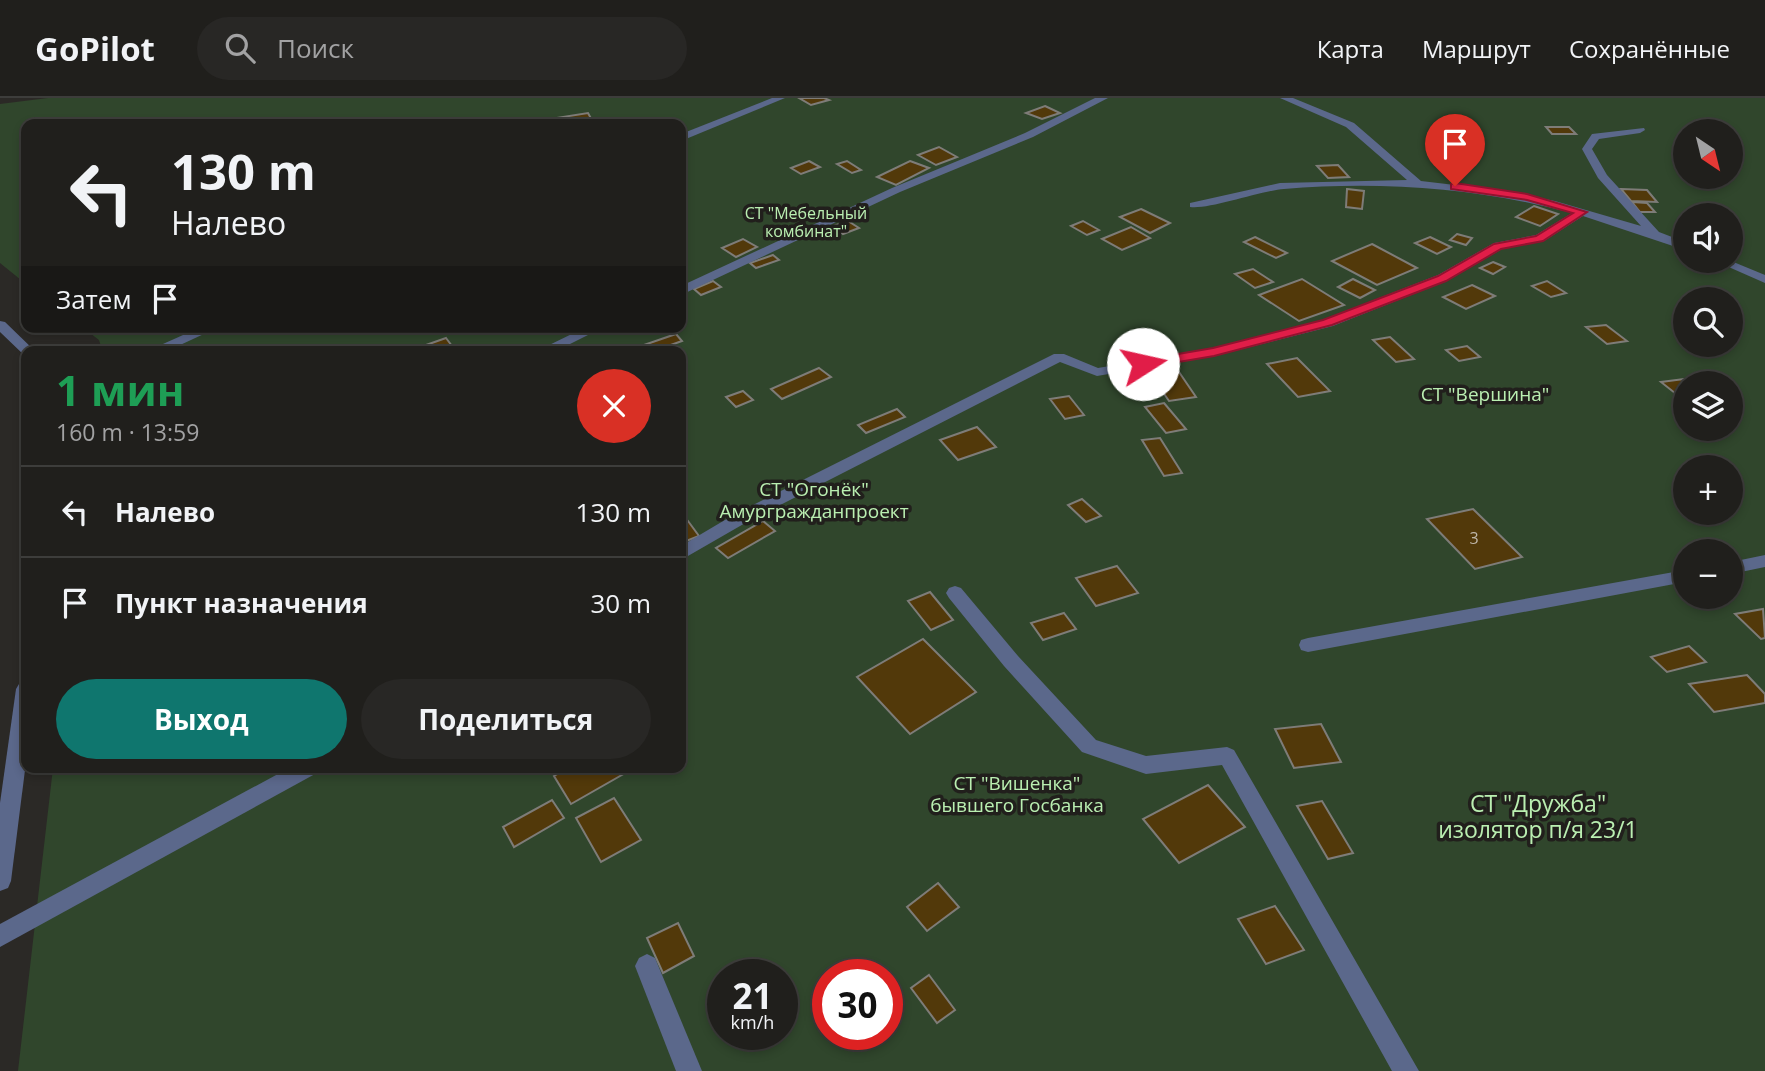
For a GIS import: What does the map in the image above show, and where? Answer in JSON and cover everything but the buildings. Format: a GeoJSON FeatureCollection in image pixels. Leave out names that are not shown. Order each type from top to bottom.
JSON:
{"type":"FeatureCollection","features":[{"type":"Feature","properties":{"kind":"street"},"geometry":{"type":"LineString","coordinates":[[686,136],[780,98]]}},
{"type":"Feature","properties":{"kind":"street"},"geometry":{"type":"LineString","coordinates":[[686,288],[896,190],[1029,135],[1103,98]]}},
{"type":"Feature","properties":{"kind":"street"},"geometry":{"type":"LineString","coordinates":[[1285,98],[1350,125],[1417,183]]}},
{"type":"Feature","properties":{"kind":"street"},"geometry":{"type":"LineString","coordinates":[[1640,130],[1596,136],[1587,149],[1602,176],[1655,234]]}},
{"type":"Feature","properties":{"kind":"street"},"geometry":{"type":"LineString","coordinates":[[1194,205],[1268,187],[1345,182],[1417,183],[1474,188],[1527,197],[1633,225],[1673,241]]}},
{"type":"Feature","properties":{"kind":"street"},"geometry":{"type":"LineString","coordinates":[[686,551],[741,518],[1059,358],[1097,372],[1214,352],[1328,323],[1442,278],[1498,246],[1540,238],[1581,212]]}},
{"type":"Feature","properties":{"kind":"street"},"geometry":{"type":"LineString","coordinates":[[1743,270],[1765,279]]}},
{"type":"Feature","properties":{"kind":"street"},"geometry":{"type":"LineString","coordinates":[[0,325],[23,346]]}},
{"type":"Feature","properties":{"kind":"street"},"geometry":{"type":"LineString","coordinates":[[167,346],[198,333]]}},
{"type":"Feature","properties":{"kind":"street"},"geometry":{"type":"LineString","coordinates":[[555,346],[585,333]]}},
{"type":"Feature","properties":{"kind":"street"},"geometry":{"type":"LineString","coordinates":[[1743,566],[1765,561]]}},
{"type":"Feature","properties":{"kind":"street"},"geometry":{"type":"LineString","coordinates":[[1308,645],[1673,578]]}},
{"type":"Feature","properties":{"kind":"street"},"geometry":{"type":"LineString","coordinates":[[955,593],[1011,661],[1090,746],[1146,765],[1227,756],[1406,1071]]}},
{"type":"Feature","properties":{"kind":"street"},"geometry":{"type":"LineString","coordinates":[[0,881],[21,727]]}},
{"type":"Feature","properties":{"kind":"street"},"geometry":{"type":"LineString","coordinates":[[0,936],[299,773]]}},
{"type":"Feature","properties":{"kind":"street"},"geometry":{"type":"LineString","coordinates":[[647,967],[689,1071]]}},
{"type":"Feature","properties":{"kind":"green space"},"geometry":{"type":"Polygon","coordinates":[[[48,98],[1765,98],[1765,1071],[18,1071],[52,773],[686,773],[686,346],[101,346],[99,340],[90,333],[686,333],[686,119],[21,119],[21,280],[0,263],[0,104],[48,98]]]}},
{"type":"Feature","properties":{"kind":"route"},"geometry":{"type":"LineString","coordinates":[[1143,364],[1214,352],[1328,323],[1442,278],[1498,246],[1540,238],[1581,212],[1527,197],[1455,186]]}},
{"type":"Feature","properties":{"kind":"park label","name":"СТ \"Мебельный комбинат\""},"geometry":{"type":"Point","coordinates":[806,222]}},
{"type":"Feature","properties":{"kind":"park label","name":"СТ \"Вершина\""},"geometry":{"type":"Point","coordinates":[1485,394]}},
{"type":"Feature","properties":{"kind":"park label","name":"СТ \"Огонёк\" Амургражданпроект"},"geometry":{"type":"Point","coordinates":[814,500]}},
{"type":"Feature","properties":{"kind":"park label","name":"СТ \"Вишенка\" бывшего Госбанка"},"geometry":{"type":"Point","coordinates":[1017,794]}},
{"type":"Feature","properties":{"kind":"park label","name":"СТ \"Дружба\" изолятор п/я 23/1"},"geometry":{"type":"Point","coordinates":[1538,817]}}]}
